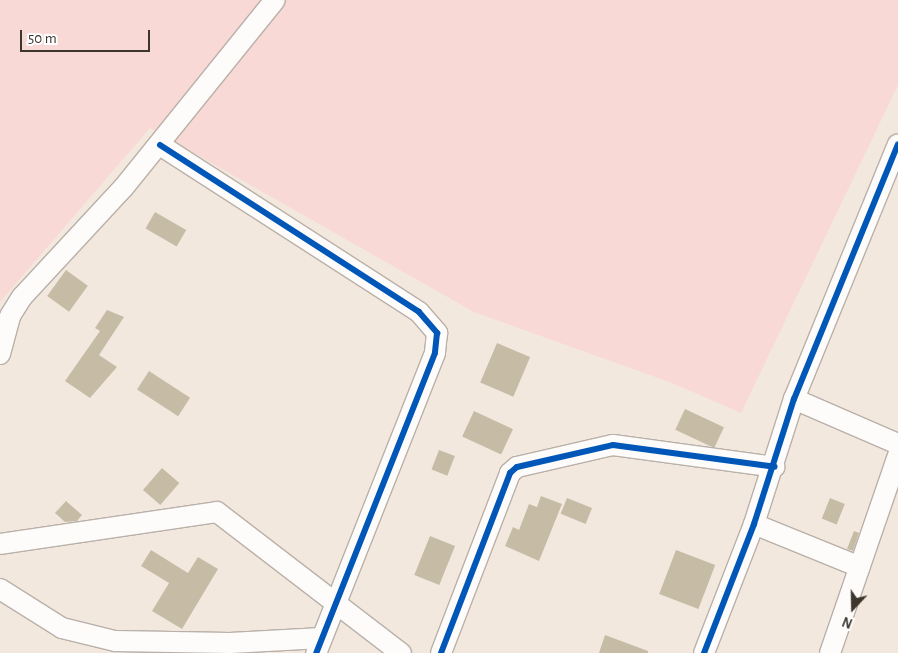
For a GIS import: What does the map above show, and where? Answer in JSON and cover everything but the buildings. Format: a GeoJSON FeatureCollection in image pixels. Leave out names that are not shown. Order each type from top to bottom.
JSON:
{"type":"FeatureCollection","features":[{"type":"Feature","properties":{"kind":"street"},"geometry":{"type":"LineString","coordinates":[[0,354],[10,316],[22,297],[160,145],[275,0]]}},
{"type":"Feature","properties":{"kind":"street"},"geometry":{"type":"LineString","coordinates":[[704,653],[775,467],[794,399],[898,144]]}},
{"type":"Feature","properties":{"kind":"street"},"geometry":{"type":"LineString","coordinates":[[0,589],[62,628],[115,641],[319,645],[435,353],[437,333],[419,312],[160,145]]}},
{"type":"Feature","properties":{"kind":"street"},"geometry":{"type":"LineString","coordinates":[[794,399],[898,444]]}},
{"type":"Feature","properties":{"kind":"street"},"geometry":{"type":"LineString","coordinates":[[441,653],[510,473],[517,467],[613,445],[775,467]]}},
{"type":"Feature","properties":{"kind":"street"},"geometry":{"type":"LineString","coordinates":[[830,653],[898,456]]}},
{"type":"Feature","properties":{"kind":"street"},"geometry":{"type":"LineString","coordinates":[[0,544],[217,512],[337,600],[402,653]]}},
{"type":"Feature","properties":{"kind":"street"},"geometry":{"type":"LineString","coordinates":[[754,524],[860,568]]}},
{"type":"Feature","properties":{"kind":"shaded area"},"geometry":{"type":"Polygon","coordinates":[[[0,0],[898,0],[898,85],[741,413],[672,383],[474,312],[150,128],[0,302],[0,0]]]}},
{"type":"Feature","properties":{"kind":"cycle path"},"geometry":{"type":"LineString","coordinates":[[704,653],[754,524],[794,399],[898,144]]}},
{"type":"Feature","properties":{"kind":"cycle path"},"geometry":{"type":"LineString","coordinates":[[160,145],[419,312],[437,333],[435,353],[316,653]]}},
{"type":"Feature","properties":{"kind":"cycle path"},"geometry":{"type":"LineString","coordinates":[[441,653],[510,473],[517,467],[613,445],[775,467]]}}]}
